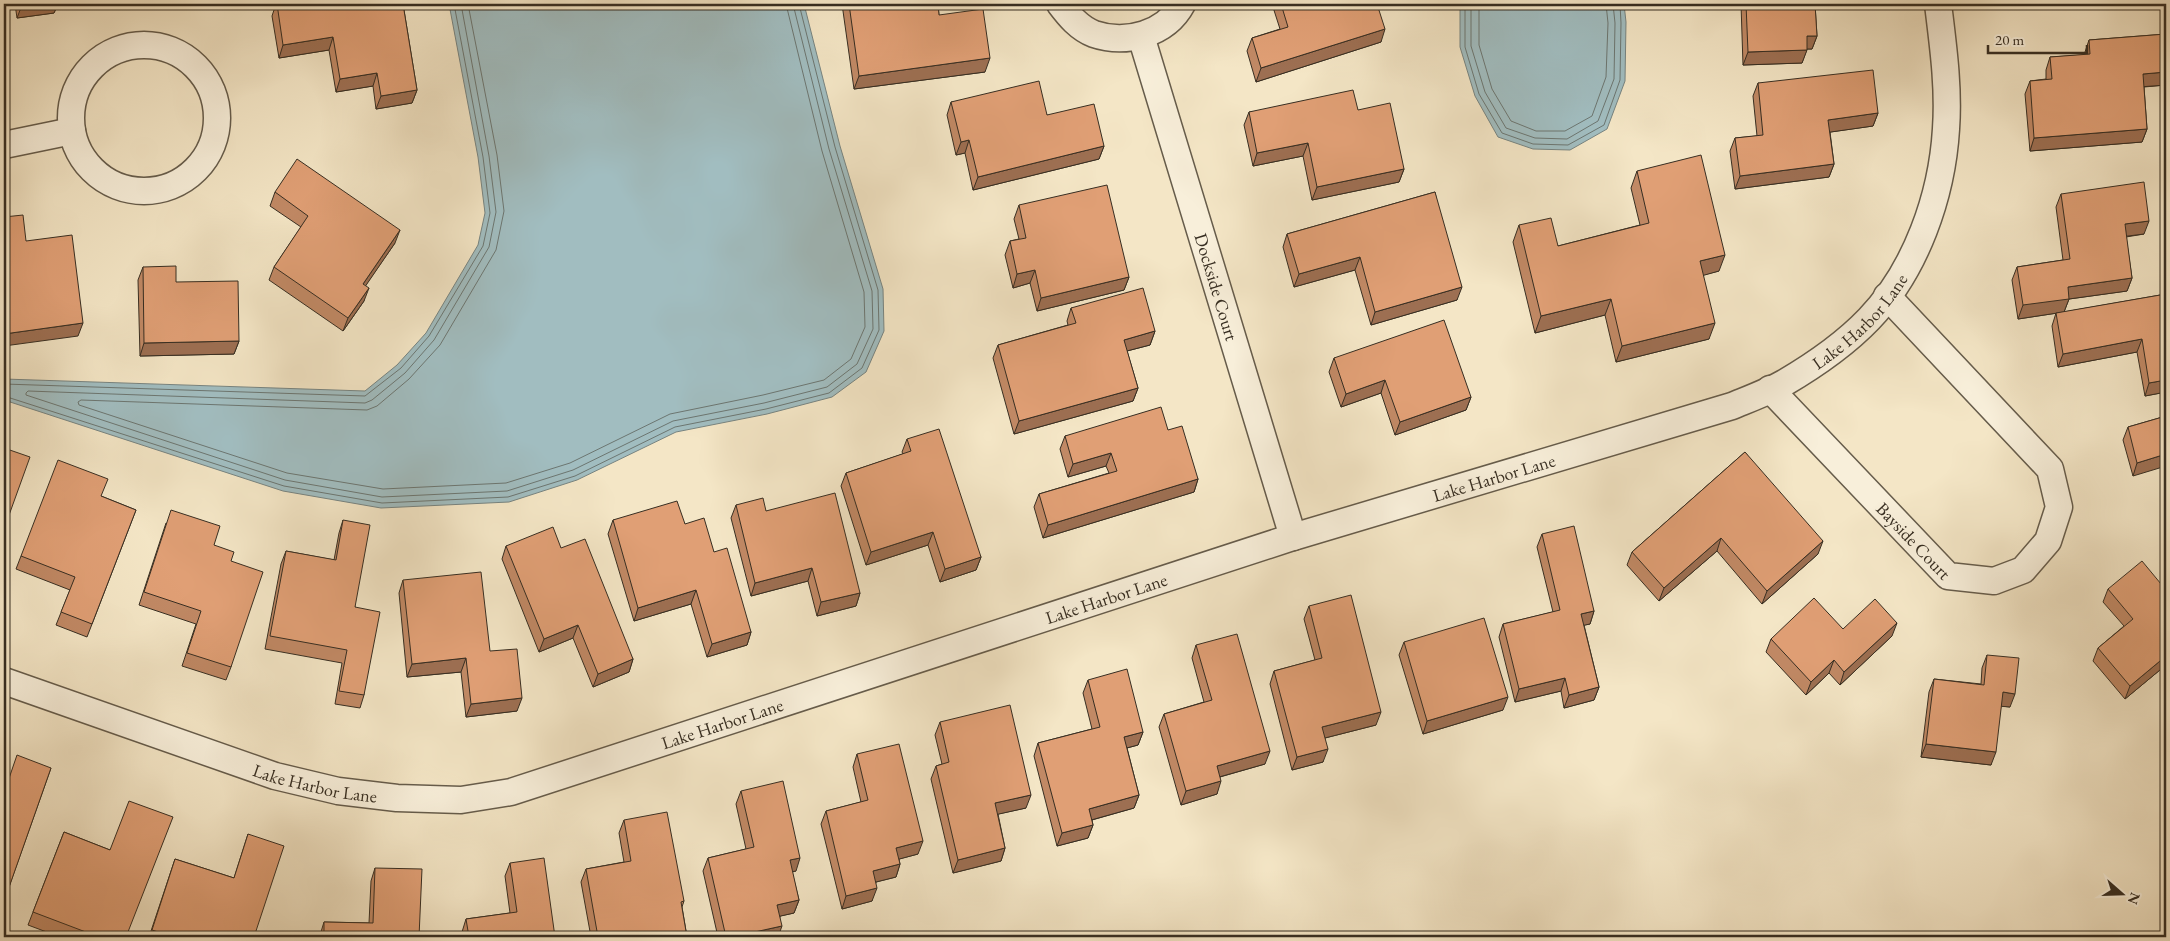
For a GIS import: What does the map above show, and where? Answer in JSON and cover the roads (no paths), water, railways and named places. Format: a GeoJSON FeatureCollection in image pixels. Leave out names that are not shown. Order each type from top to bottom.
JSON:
{"type":"FeatureCollection","features":[{"type":"Feature","properties":{"kind":"street"},"geometry":{"type":"LineString","coordinates":[[1060,4],[1073,20],[1094,34],[1117,39],[1141,36],[1162,26],[1179,10],[1182,4]]}},
{"type":"Feature","properties":{"kind":"street","name":"Lake Harbor Lane"},"geometry":{"type":"LineString","coordinates":[[4,681],[275,776],[338,791],[396,798],[461,800],[512,792],[1294,537],[1732,406],[1783,384],[1830,353],[1869,319],[1901,278],[1925,227],[1939,184],[1946,129],[1947,72],[1938,4]]}},
{"type":"Feature","properties":{"kind":"street","name":"Dockside Court"},"geometry":{"type":"LineString","coordinates":[[1141,36],[1294,537]]}},
{"type":"Feature","properties":{"kind":"street"},"geometry":{"type":"LineString","coordinates":[[134,45],[158,46],[180,54],[198,68],[211,88],[217,111],[215,135],[205,158],[188,176],[166,187],[150,190],[142,191],[117,186],[96,173],[81,154],[72,131],[72,107],[79,85],[93,66],[112,52],[134,45]]}},
{"type":"Feature","properties":{"kind":"street"},"geometry":{"type":"LineString","coordinates":[[4,145],[72,131]]}},
{"type":"Feature","properties":{"kind":"street","name":"Bayside Court"},"geometry":{"type":"LineString","coordinates":[[1770,389],[1948,576],[1994,581],[2023,570],[2048,541],[2059,507],[2050,469],[1887,296]]}},
{"type":"Feature","properties":{"kind":"water"},"geometry":{"type":"Polygon","coordinates":[[[449,4],[804,4],[840,146],[883,289],[884,331],[866,372],[832,397],[767,414],[676,432],[577,480],[509,502],[381,508],[283,491],[4,400],[4,379],[365,391],[397,365],[426,333],[478,245],[485,213],[478,157],[449,4]]]}},
{"type":"Feature","properties":{"kind":"water"},"geometry":{"type":"Polygon","coordinates":[[[1460,4],[1624,4],[1626,22],[1625,81],[1607,129],[1570,150],[1533,149],[1498,137],[1475,96],[1460,47],[1460,4]]]}}]}
